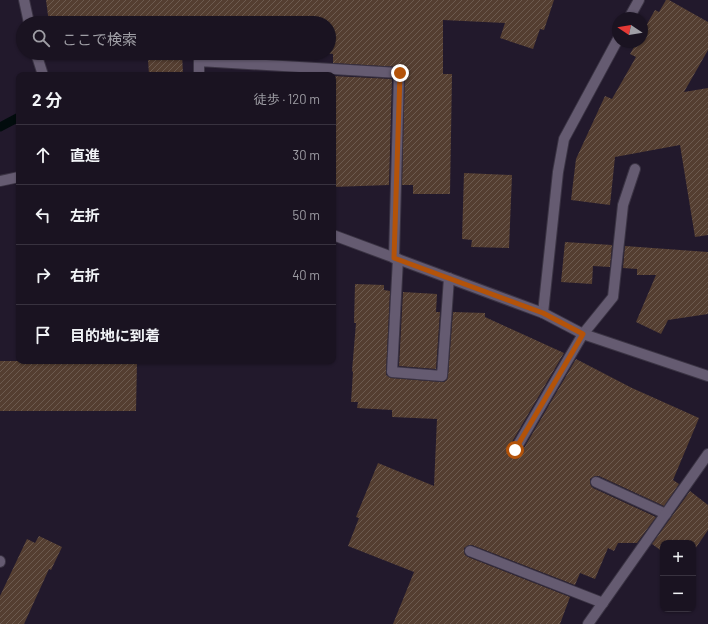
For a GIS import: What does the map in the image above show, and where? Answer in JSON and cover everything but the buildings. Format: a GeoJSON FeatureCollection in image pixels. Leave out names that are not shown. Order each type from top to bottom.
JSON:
{"type":"FeatureCollection","features":[{"type":"Feature","properties":{"kind":"street"},"geometry":{"type":"LineString","coordinates":[[24,0],[27,16]]}},
{"type":"Feature","properties":{"kind":"street"},"geometry":{"type":"LineString","coordinates":[[632,12],[639,0]]}},
{"type":"Feature","properties":{"kind":"street"},"geometry":{"type":"LineString","coordinates":[[543,313],[558,172],[564,139],[613,48]]}},
{"type":"Feature","properties":{"kind":"street"},"geometry":{"type":"LineString","coordinates":[[38,60],[42,72]]}},
{"type":"Feature","properties":{"kind":"street"},"geometry":{"type":"LineString","coordinates":[[199,72],[199,61],[300,71],[400,73],[392,372],[442,376],[449,278]]}},
{"type":"Feature","properties":{"kind":"street"},"geometry":{"type":"LineString","coordinates":[[515,450],[583,334],[613,297],[623,205],[635,169]]}},
{"type":"Feature","properties":{"kind":"street"},"geometry":{"type":"LineString","coordinates":[[0,181],[16,178]]}},
{"type":"Feature","properties":{"kind":"street"},"geometry":{"type":"LineString","coordinates":[[336,236],[543,313],[583,334],[708,376]]}},
{"type":"Feature","properties":{"kind":"street"},"geometry":{"type":"LineString","coordinates":[[588,624],[708,454]]}},
{"type":"Feature","properties":{"kind":"street"},"geometry":{"type":"LineString","coordinates":[[596,482],[666,514]]}},
{"type":"Feature","properties":{"kind":"street"},"geometry":{"type":"LineString","coordinates":[[470,551],[603,603]]}},
{"type":"Feature","properties":{"kind":"waterway"},"geometry":{"type":"LineString","coordinates":[[0,127],[16,119]]}},
{"type":"Feature","properties":{"kind":"route"},"geometry":{"type":"LineString","coordinates":[[400,73],[394,258],[543,313],[583,334],[515,450]]}}]}
